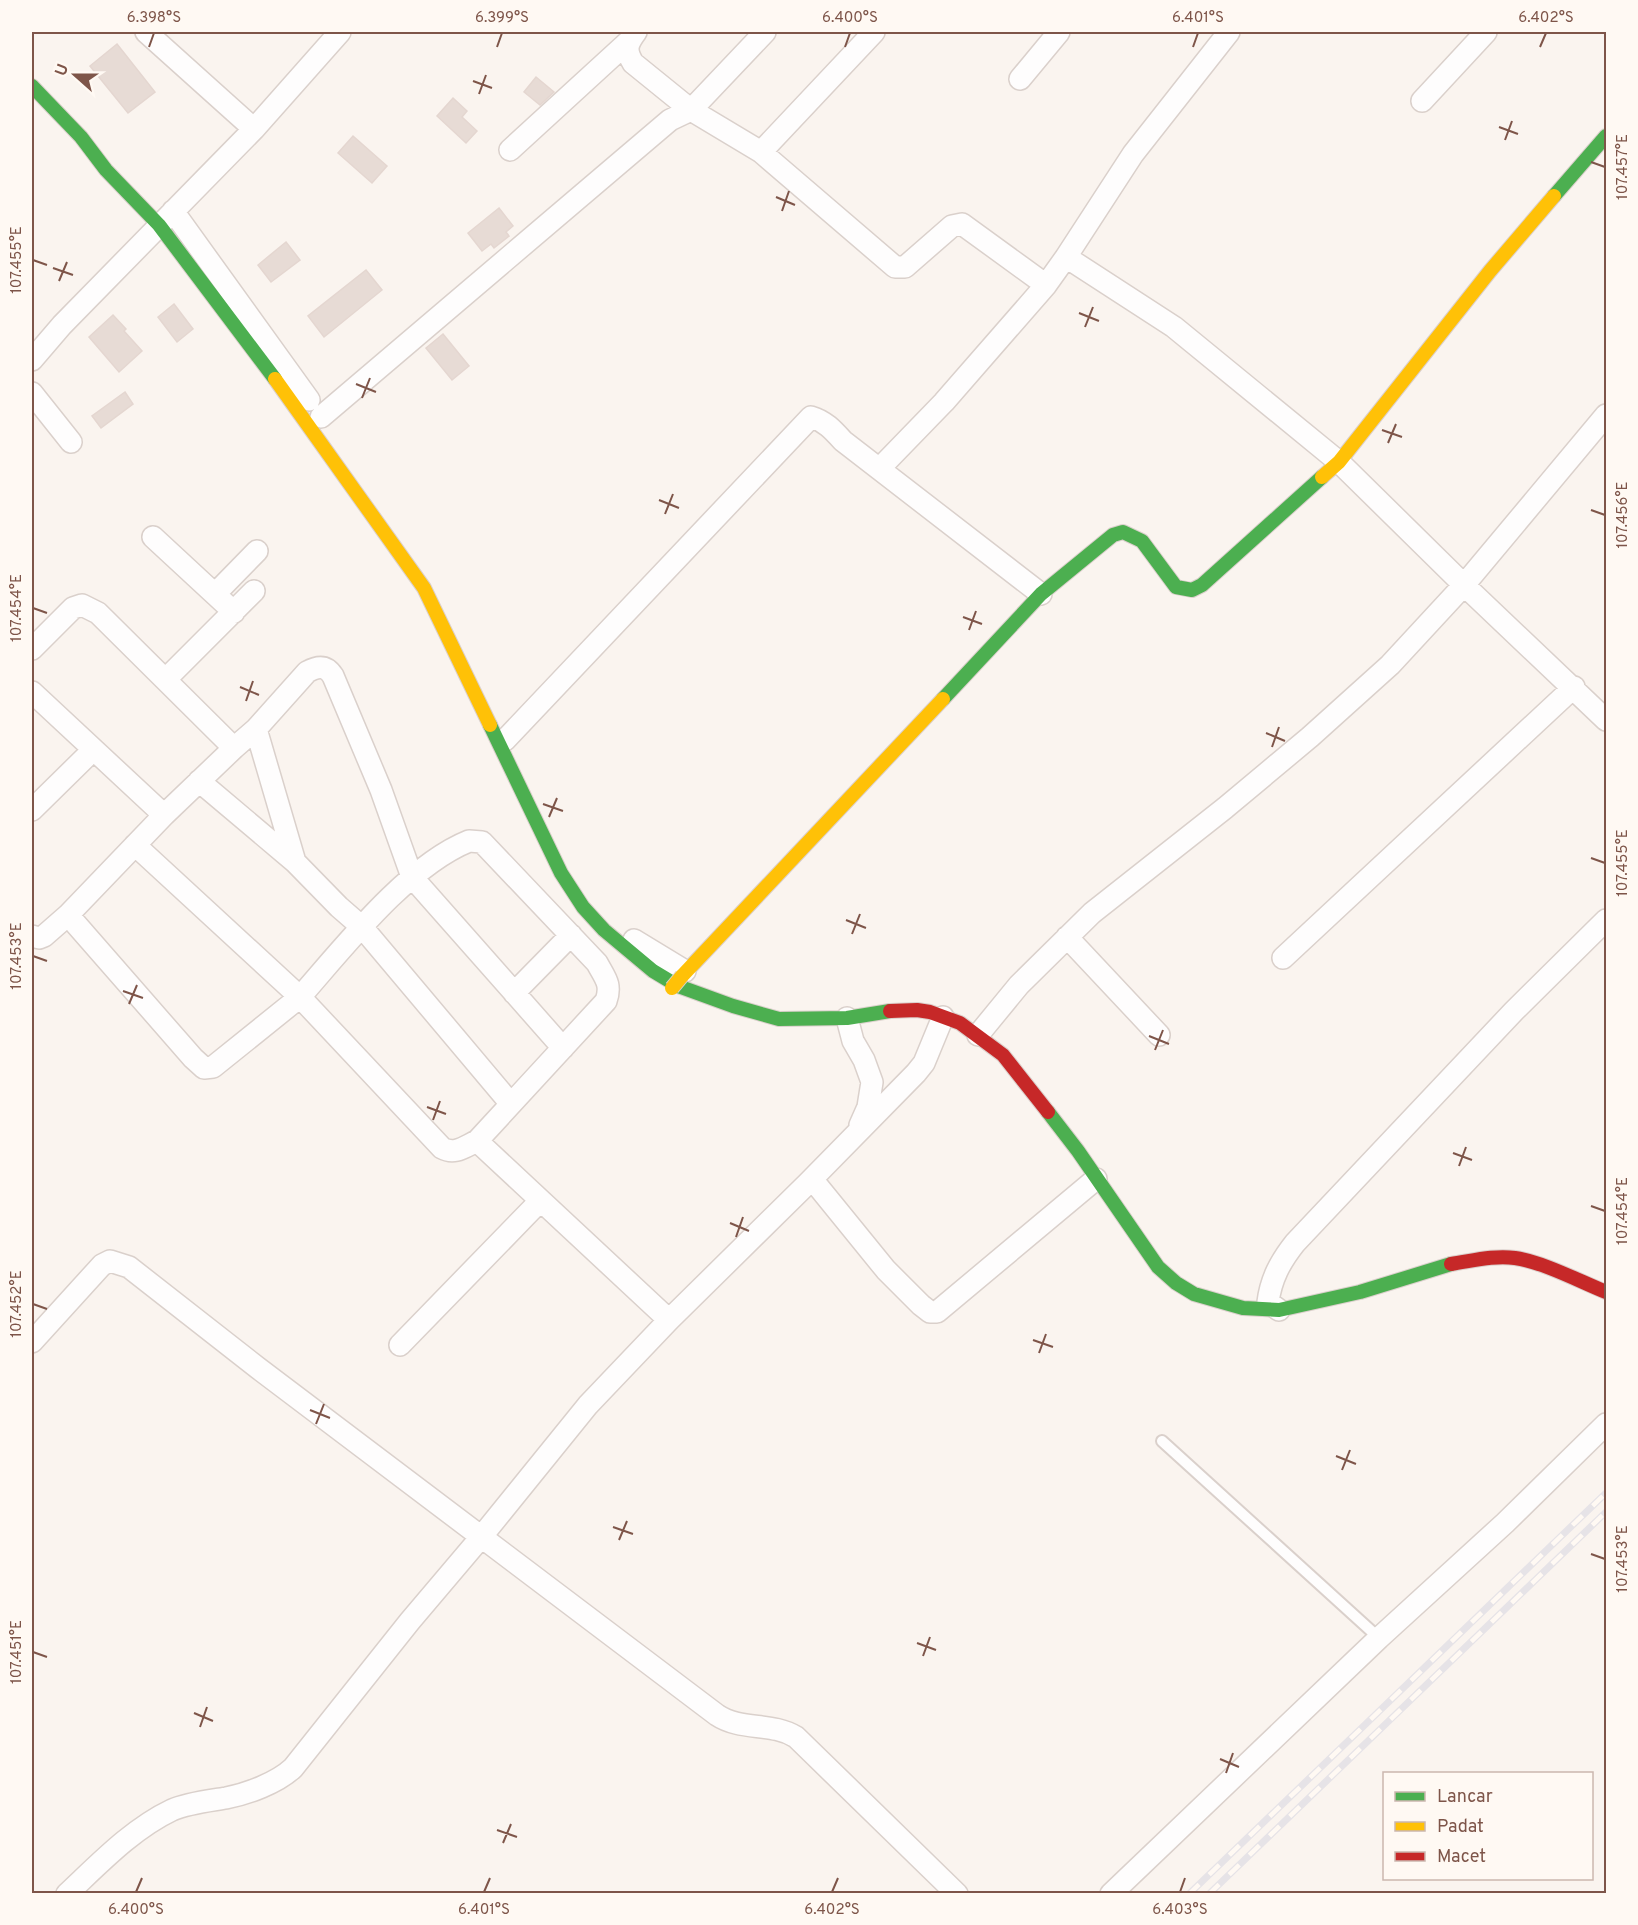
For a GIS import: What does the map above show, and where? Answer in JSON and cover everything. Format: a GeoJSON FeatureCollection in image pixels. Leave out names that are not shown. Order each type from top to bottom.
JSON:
{"type":"FeatureCollection","features":[{"type":"Feature","properties":{"kind":"street"},"geometry":{"type":"LineString","coordinates":[[146,32],[254,129]]}},
{"type":"Feature","properties":{"kind":"street"},"geometry":{"type":"LineString","coordinates":[[32,360],[62,325],[254,129],[340,32]]}},
{"type":"Feature","properties":{"kind":"street"},"geometry":{"type":"LineString","coordinates":[[321,417],[670,120],[691,110],[765,32]]}},
{"type":"Feature","properties":{"kind":"street"},"geometry":{"type":"LineString","coordinates":[[761,152],[874,32]]}},
{"type":"Feature","properties":{"kind":"street"},"geometry":{"type":"LineString","coordinates":[[1020,79],[1059,32]]}},
{"type":"Feature","properties":{"kind":"street"},"geometry":{"type":"LineString","coordinates":[[880,468],[944,402],[1046,285],[1133,154],[1229,32]]}},
{"type":"Feature","properties":{"kind":"street"},"geometry":{"type":"LineString","coordinates":[[1422,102],[1485,32]]}},
{"type":"Feature","properties":{"kind":"street"},"geometry":{"type":"LineString","coordinates":[[633,36],[628,54],[633,63],[691,110],[761,152],[895,267],[905,267],[952,226],[962,224],[1046,285]]}},
{"type":"Feature","properties":{"kind":"street"},"geometry":{"type":"LineString","coordinates":[[510,150],[633,36]]}},
{"type":"Feature","properties":{"kind":"street"},"geometry":{"type":"LineString","coordinates":[[32,86],[81,136],[106,170],[166,218],[321,417],[408,548],[560,852],[580,884],[603,913],[647,949],[679,980]]}},
{"type":"Feature","properties":{"kind":"street"},"geometry":{"type":"LineString","coordinates":[[679,980],[1041,594],[1113,535],[1123,532],[1142,541],[1176,587],[1192,590],[1202,585],[1339,462],[1490,271],[1606,136]]}},
{"type":"Feature","properties":{"kind":"street"},"geometry":{"type":"LineString","coordinates":[[166,218],[219,307],[293,403],[423,588],[561,873],[583,907],[604,930],[653,971],[679,980],[733,1006],[779,1019],[847,1018],[904,1009],[917,1010],[960,1023],[1003,1055],[1014,1067],[1078,1151],[1158,1267],[1176,1283],[1194,1294],[1243,1308],[1273,1299],[1360,1292],[1448,1264],[1497,1257],[1516,1258],[1539,1265],[1606,1292]]}},
{"type":"Feature","properties":{"kind":"street"},"geometry":{"type":"LineString","coordinates":[[1066,257],[1174,327],[1339,462],[1606,720]]}},
{"type":"Feature","properties":{"kind":"street"},"geometry":{"type":"LineString","coordinates":[[32,393],[71,442]]}},
{"type":"Feature","properties":{"kind":"street"},"geometry":{"type":"LineString","coordinates":[[978,1035],[1019,985],[1101,906],[1226,808],[1310,737],[1390,664],[1464,585],[1606,416]]}},
{"type":"Feature","properties":{"kind":"street"},"geometry":{"type":"LineString","coordinates":[[505,740],[811,417],[826,424],[843,441],[1041,594]]}},
{"type":"Feature","properties":{"kind":"street"},"geometry":{"type":"LineString","coordinates":[[153,537],[234,612]]}},
{"type":"Feature","properties":{"kind":"street"},"geometry":{"type":"LineString","coordinates":[[215,594],[257,551]]}},
{"type":"Feature","properties":{"kind":"street"},"geometry":{"type":"LineString","coordinates":[[166,679],[254,591]]}},
{"type":"Feature","properties":{"kind":"street"},"geometry":{"type":"LineString","coordinates":[[32,649],[73,608],[82,605],[98,613],[234,748]]}},
{"type":"Feature","properties":{"kind":"street"},"geometry":{"type":"LineString","coordinates":[[32,936],[39,938],[44,936],[68,915],[164,815],[256,729],[307,672],[321,667],[328,670],[381,790],[412,877],[563,1048]]}},
{"type":"Feature","properties":{"kind":"street"},"geometry":{"type":"LineString","coordinates":[[1283,958],[1574,687]]}},
{"type":"Feature","properties":{"kind":"street"},"geometry":{"type":"LineString","coordinates":[[32,692],[164,815]]}},
{"type":"Feature","properties":{"kind":"street"},"geometry":{"type":"LineString","coordinates":[[256,729],[295,862]]}},
{"type":"Feature","properties":{"kind":"street"},"geometry":{"type":"LineString","coordinates":[[32,810],[93,750]]}},
{"type":"Feature","properties":{"kind":"street"},"geometry":{"type":"LineString","coordinates":[[199,781],[295,862],[339,908],[362,927],[510,1104]]}},
{"type":"Feature","properties":{"kind":"street"},"geometry":{"type":"LineString","coordinates":[[68,915],[193,1058],[204,1068],[213,1068],[300,997],[362,927],[412,877],[458,846],[469,841],[482,842],[597,963],[609,991],[606,1001],[477,1141],[457,1151],[449,1151],[442,1148],[300,997],[135,844]]}},
{"type":"Feature","properties":{"kind":"street"},"geometry":{"type":"LineString","coordinates":[[1273,1299],[1284,1258],[1295,1244],[1514,1011],[1606,920]]}},
{"type":"Feature","properties":{"kind":"street"},"geometry":{"type":"LineString","coordinates":[[514,993],[571,935]]}},
{"type":"Feature","properties":{"kind":"street"},"geometry":{"type":"LineString","coordinates":[[1067,937],[1159,1035]]}},
{"type":"Feature","properties":{"kind":"street"},"geometry":{"type":"LineString","coordinates":[[67,1893],[127,1839],[150,1822],[174,1809],[229,1797],[274,1782],[293,1768],[410,1621],[588,1405],[669,1320],[916,1073],[924,1063],[943,1017]]}},
{"type":"Feature","properties":{"kind":"street"},"geometry":{"type":"LineString","coordinates":[[847,1018],[853,1041],[864,1060],[872,1082],[868,1107],[856,1134]]}},
{"type":"Feature","properties":{"kind":"street"},"geometry":{"type":"LineString","coordinates":[[477,1141],[669,1320]]}},
{"type":"Feature","properties":{"kind":"street"},"geometry":{"type":"LineString","coordinates":[[812,1179],[886,1270],[921,1305],[930,1312],[937,1312],[1096,1179]]}},
{"type":"Feature","properties":{"kind":"street"},"geometry":{"type":"LineString","coordinates":[[400,1345],[540,1201]]}},
{"type":"Feature","properties":{"kind":"street"},"geometry":{"type":"LineString","coordinates":[[32,1342],[102,1265],[110,1262],[129,1267],[258,1368],[725,1720],[738,1725],[782,1730],[796,1737],[957,1893]]}},
{"type":"Feature","properties":{"kind":"street"},"geometry":{"type":"LineString","coordinates":[[1111,1893],[1379,1638],[1505,1523],[1606,1424]]}},
{"type":"Feature","properties":{"kind":"lane"},"geometry":{"type":"LineString","coordinates":[[1162,1441],[1379,1638]]}},
{"type":"Feature","properties":{"kind":"building"},"geometry":{"type":"Polygon","coordinates":[[[117,44],[155,92],[128,113],[90,66],[117,44]]]}},
{"type":"Feature","properties":{"kind":"building"},"geometry":{"type":"Polygon","coordinates":[[[536,77],[554,92],[540,105],[524,92],[536,77]]]}},
{"type":"Feature","properties":{"kind":"building"},"geometry":{"type":"Polygon","coordinates":[[[453,98],[467,111],[462,117],[477,131],[466,143],[437,116],[453,98]]]}},
{"type":"Feature","properties":{"kind":"building"},"geometry":{"type":"Polygon","coordinates":[[[353,136],[387,166],[372,183],[338,153],[353,136]]]}},
{"type":"Feature","properties":{"kind":"building"},"geometry":{"type":"Polygon","coordinates":[[[499,208],[513,226],[506,232],[509,236],[494,248],[491,244],[482,251],[468,233],[499,208]]]}},
{"type":"Feature","properties":{"kind":"building"},"geometry":{"type":"Polygon","coordinates":[[[286,242],[300,260],[271,282],[258,265],[286,242]]]}},
{"type":"Feature","properties":{"kind":"building"},"geometry":{"type":"Polygon","coordinates":[[[366,270],[382,290],[324,337],[308,316],[366,270]]]}},
{"type":"Feature","properties":{"kind":"building"},"geometry":{"type":"Polygon","coordinates":[[[174,304],[193,329],[177,342],[158,317],[174,304]]]}},
{"type":"Feature","properties":{"kind":"building"},"geometry":{"type":"Polygon","coordinates":[[[113,315],[142,351],[119,372],[89,337],[113,315]]]}},
{"type":"Feature","properties":{"kind":"building"},"geometry":{"type":"Polygon","coordinates":[[[443,334],[469,366],[452,380],[426,348],[443,334]]]}},
{"type":"Feature","properties":{"kind":"building"},"geometry":{"type":"Polygon","coordinates":[[[125,392],[133,404],[101,428],[92,416],[125,392]]]}},
{"type":"Feature","properties":{"kind":"railway"},"geometry":{"type":"LineString","coordinates":[[1189,1894],[1606,1493]]}},
{"type":"Feature","properties":{"kind":"railway"},"geometry":{"type":"LineString","coordinates":[[1209,1894],[1606,1512]]}},
{"type":"Feature","properties":{"kind":"traffic: fast"},"geometry":{"type":"LineString","coordinates":[[32,86],[81,137],[106,170],[159,225],[275,379]]}},
{"type":"Feature","properties":{"kind":"traffic: fast"},"geometry":{"type":"LineString","coordinates":[[1554,196],[1606,136]]}},
{"type":"Feature","properties":{"kind":"traffic: fast"},"geometry":{"type":"LineString","coordinates":[[943,699],[1041,594],[1113,535],[1123,532],[1142,541],[1176,587],[1192,590],[1202,585],[1322,477]]}},
{"type":"Feature","properties":{"kind":"traffic: fast"},"geometry":{"type":"LineString","coordinates":[[490,725],[561,873],[583,907],[604,930],[653,971],[678,986],[733,1006],[779,1019],[847,1018],[890,1011]]}},
{"type":"Feature","properties":{"kind":"traffic: fast"},"geometry":{"type":"LineString","coordinates":[[1048,1112],[1078,1151],[1158,1267],[1176,1283],[1194,1294],[1243,1308],[1279,1310],[1360,1292],[1451,1264]]}},
{"type":"Feature","properties":{"kind":"traffic: slow"},"geometry":{"type":"LineString","coordinates":[[1322,477],[1339,462],[1490,271],[1554,196]]}},
{"type":"Feature","properties":{"kind":"traffic: slow"},"geometry":{"type":"LineString","coordinates":[[275,379],[424,588],[490,725]]}},
{"type":"Feature","properties":{"kind":"traffic: slow"},"geometry":{"type":"LineString","coordinates":[[682,976],[943,699]]}},
{"type":"Feature","properties":{"kind":"traffic: slow"},"geometry":{"type":"LineString","coordinates":[[672,988],[682,976]]}},
{"type":"Feature","properties":{"kind":"traffic: jam"},"geometry":{"type":"LineString","coordinates":[[890,1011],[930,1012],[960,1023],[1003,1055],[1048,1112]]}},
{"type":"Feature","properties":{"kind":"traffic: jam"},"geometry":{"type":"LineString","coordinates":[[1451,1264],[1491,1258],[1515,1258],[1549,1268],[1606,1292]]}}]}
